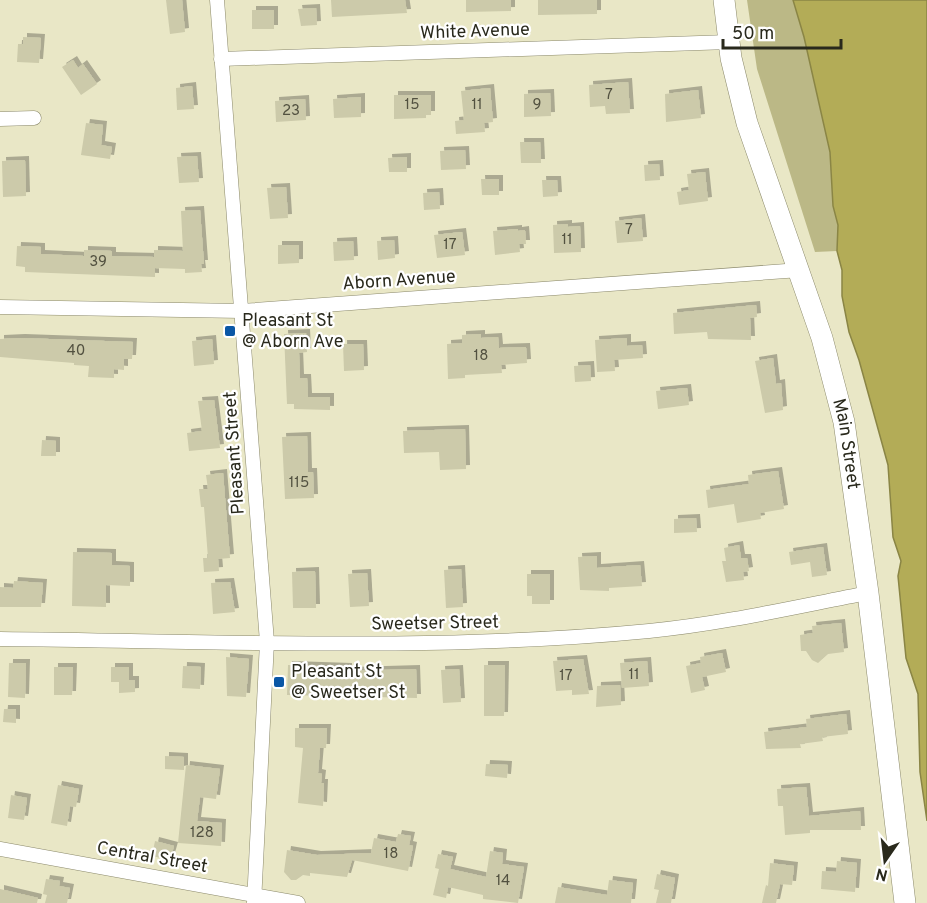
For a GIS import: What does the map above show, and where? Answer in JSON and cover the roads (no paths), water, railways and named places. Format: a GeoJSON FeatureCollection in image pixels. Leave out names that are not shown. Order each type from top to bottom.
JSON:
{"type":"FeatureCollection","features":[{"type":"Feature","properties":{"kind":"main road","name":"Main Street"},"geometry":{"type":"LineString","coordinates":[[724,0],[729,42],[747,123],[800,270],[822,338],[844,422],[868,593],[905,903]]}},
{"type":"Feature","properties":{"kind":"street","name":"Pleasant Street"},"geometry":{"type":"LineString","coordinates":[[217,0],[267,642],[254,899]]}},
{"type":"Feature","properties":{"kind":"street","name":"White Avenue"},"geometry":{"type":"LineString","coordinates":[[221,59],[729,42]]}},
{"type":"Feature","properties":{"kind":"street"},"geometry":{"type":"LineString","coordinates":[[0,118],[34,118]]}},
{"type":"Feature","properties":{"kind":"street","name":"Aborn Avenue"},"geometry":{"type":"LineString","coordinates":[[0,307],[242,311],[800,270]]}},
{"type":"Feature","properties":{"kind":"street","name":"Sweetser Street"},"geometry":{"type":"LineString","coordinates":[[0,639],[448,643],[647,632],[695,626],[868,593]]}},
{"type":"Feature","properties":{"kind":"street","name":"Central Street"},"geometry":{"type":"LineString","coordinates":[[0,849],[254,899],[298,903]]}},
{"type":"Feature","properties":{"kind":"place","name":"Pleasant St @ Aborn Ave"},"geometry":{"type":"Point","coordinates":[230,331]}},
{"type":"Feature","properties":{"kind":"place","name":"Pleasant St @ Sweetser St"},"geometry":{"type":"Point","coordinates":[279,682]}}]}
